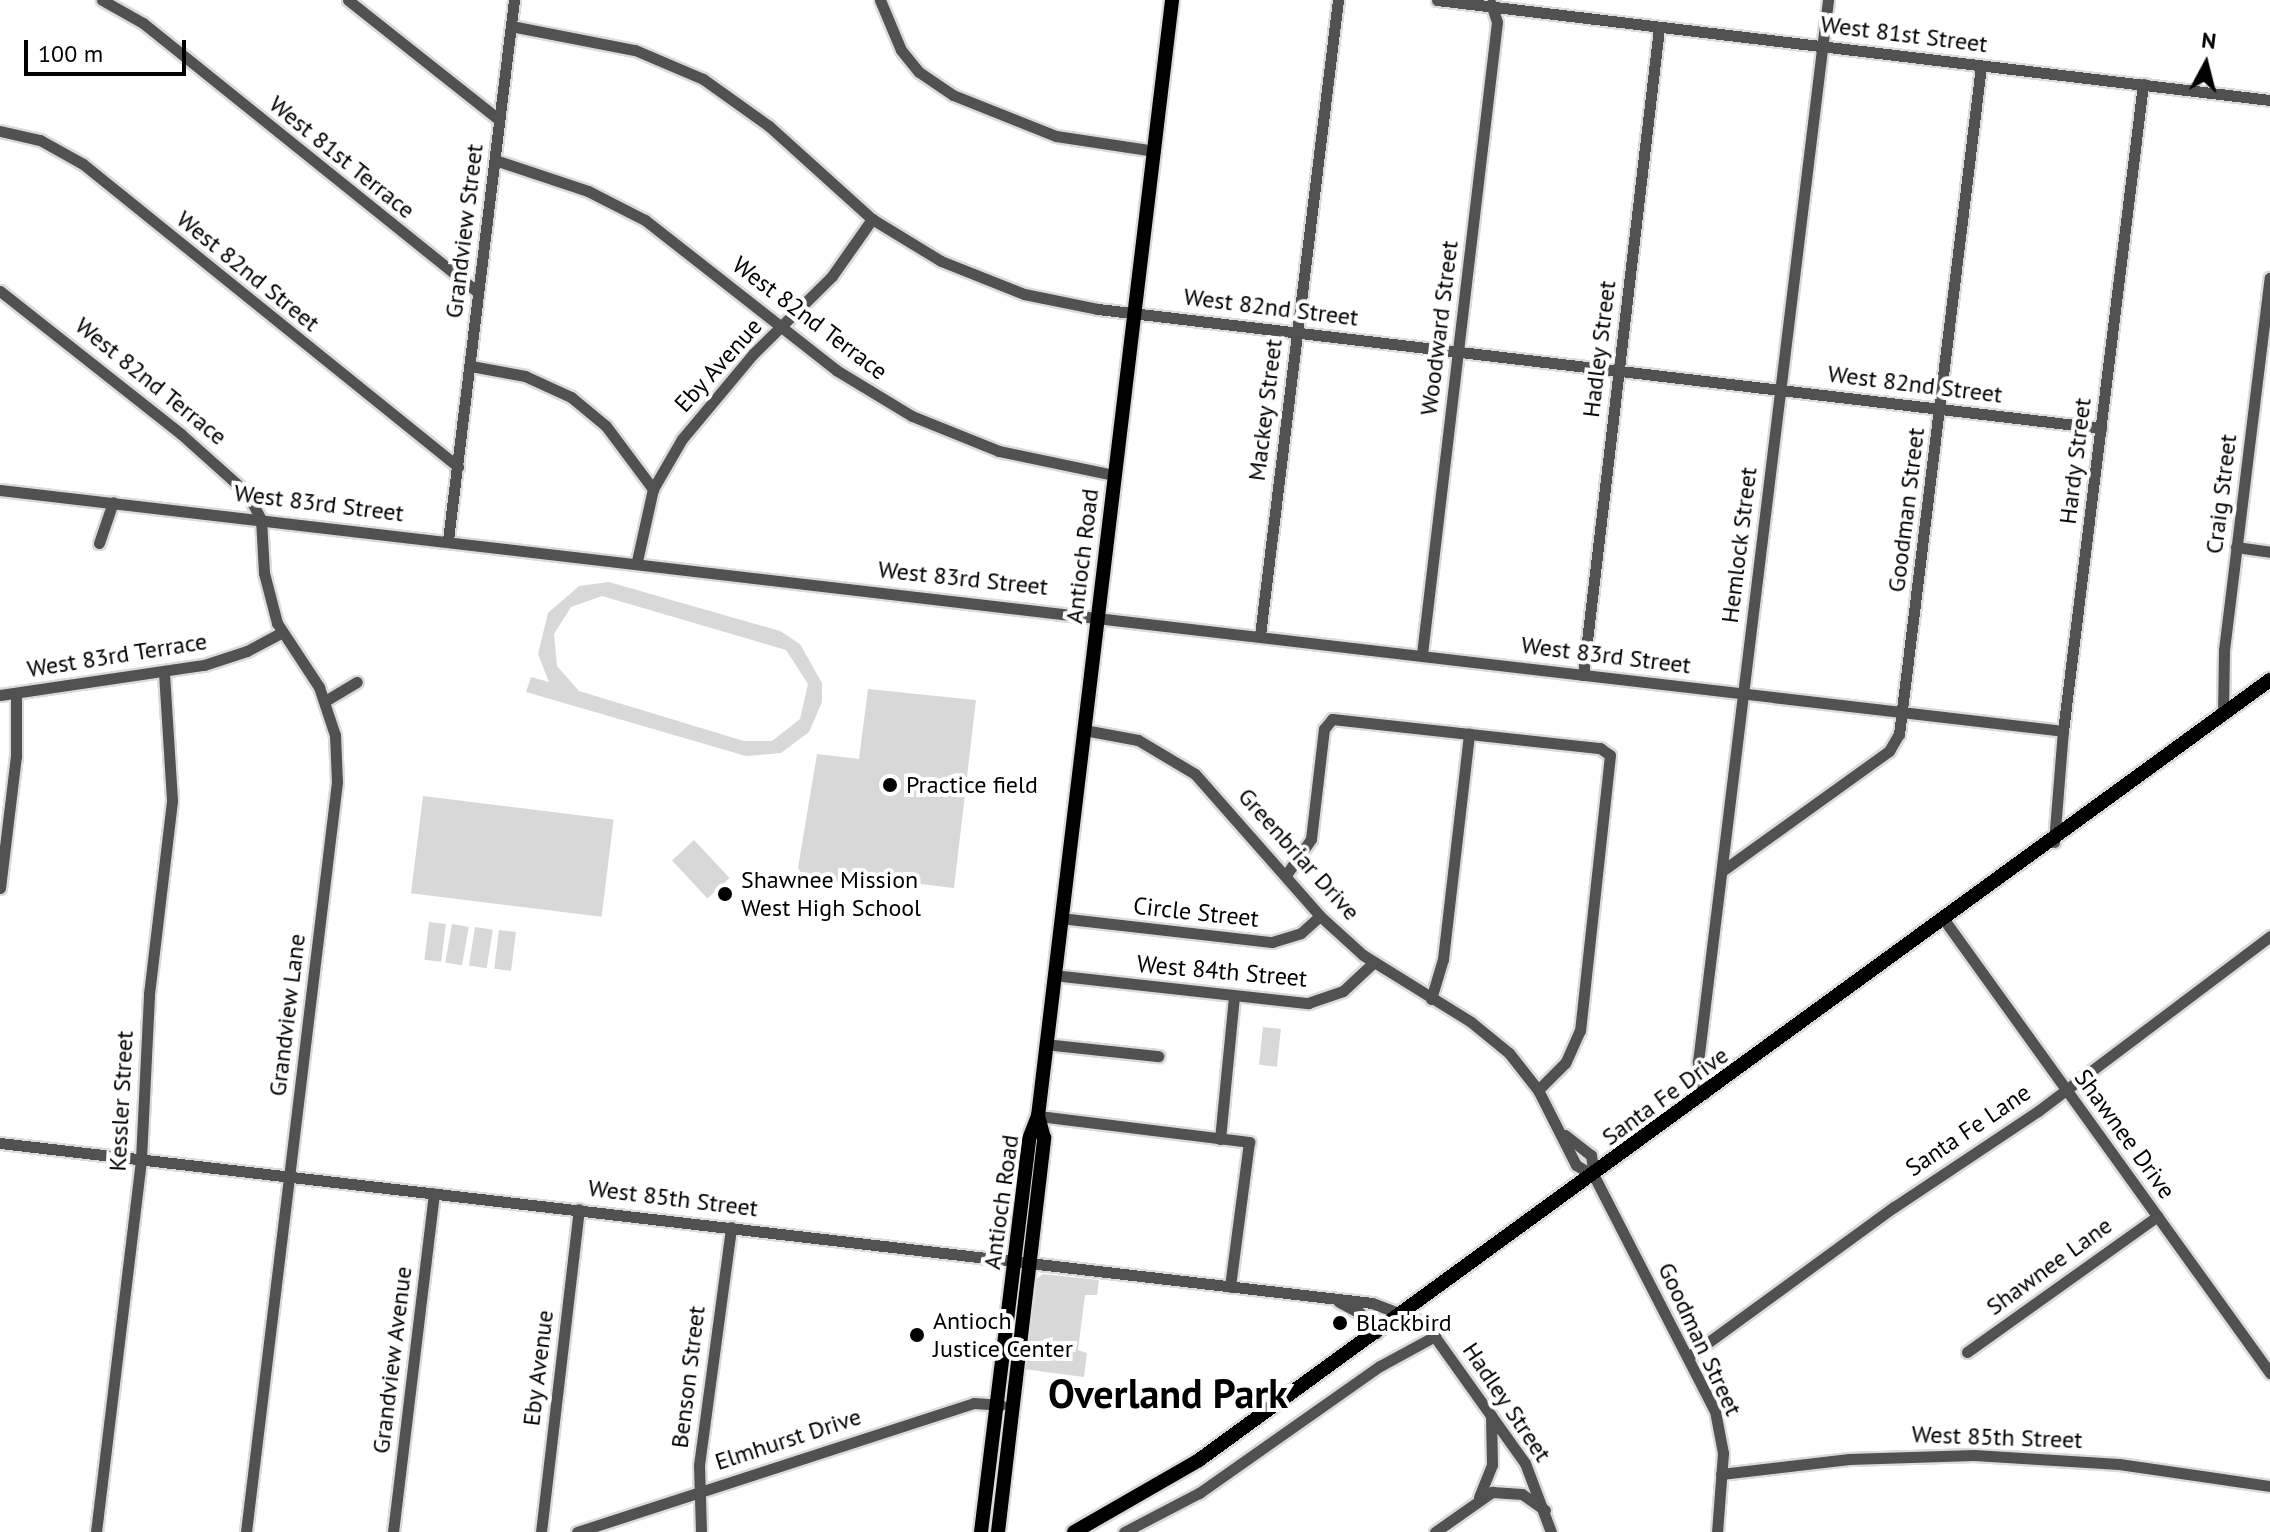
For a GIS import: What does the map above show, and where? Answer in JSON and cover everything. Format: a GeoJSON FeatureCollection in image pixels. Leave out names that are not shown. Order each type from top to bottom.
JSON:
{"type":"FeatureCollection","features":[{"type":"Feature","properties":{"kind":"main road","name":"Antioch Road"},"geometry":{"type":"LineString","coordinates":[[981,1532],[1029,1139],[1038,1116],[1172,0]]}},
{"type":"Feature","properties":{"kind":"main road","name":"Santa Fe Drive"},"geometry":{"type":"LineString","coordinates":[[1074,1532],[1199,1460],[2054,842],[2270,680]]}},
{"type":"Feature","properties":{"kind":"main road","name":"Antioch Road"},"geometry":{"type":"LineString","coordinates":[[998,1532],[1044,1138],[1038,1116]]}},
{"type":"Feature","properties":{"kind":"street","name":"West 81st Terrace"},"geometry":{"type":"LineString","coordinates":[[102,0],[143,23],[478,292]]}},
{"type":"Feature","properties":{"kind":"street"},"geometry":{"type":"LineString","coordinates":[[348,0],[498,119]]}},
{"type":"Feature","properties":{"kind":"street","name":"Grandview Street"},"geometry":{"type":"LineString","coordinates":[[458,467],[514,0]]}},
{"type":"Feature","properties":{"kind":"street"},"geometry":{"type":"LineString","coordinates":[[880,0],[901,50],[919,72],[953,95],[1056,136],[1155,151]]}},
{"type":"Feature","properties":{"kind":"street","name":"Mackey Street"},"geometry":{"type":"LineString","coordinates":[[1260,635],[1338,0]]}},
{"type":"Feature","properties":{"kind":"street","name":"West 81st Street"},"geometry":{"type":"LineString","coordinates":[[1437,0],[2270,100]]}},
{"type":"Feature","properties":{"kind":"street","name":"Hemlock Street"},"geometry":{"type":"LineString","coordinates":[[1704,1094],[1698,1062],[1828,0]]}},
{"type":"Feature","properties":{"kind":"street","name":"Woodward Street"},"geometry":{"type":"LineString","coordinates":[[1422,654],[1497,22],[1490,4]]}},
{"type":"Feature","properties":{"kind":"street","name":"West 82nd Street"},"geometry":{"type":"LineString","coordinates":[[511,26],[614,44],[703,79],[769,126],[872,219],[941,261],[1011,289],[1060,303],[2101,428]]}},
{"type":"Feature","properties":{"kind":"street","name":"Hadley Street"},"geometry":{"type":"LineString","coordinates":[[1583,675],[1659,28]]}},
{"type":"Feature","properties":{"kind":"street","name":"Goodman Street"},"geometry":{"type":"LineString","coordinates":[[1722,871],[1889,751],[1903,714],[1981,66]]}},
{"type":"Feature","properties":{"kind":"street","name":"Hardy Street"},"geometry":{"type":"LineString","coordinates":[[2054,842],[2063,731],[2143,84]]}},
{"type":"Feature","properties":{"kind":"street","name":"West 82nd Street"},"geometry":{"type":"LineString","coordinates":[[0,131],[40,140],[83,164],[458,467]]}},
{"type":"Feature","properties":{"kind":"street","name":"West 82nd Terrace"},"geometry":{"type":"LineString","coordinates":[[495,160],[588,191],[645,220],[836,370],[912,416],[999,451],[1114,475]]}},
{"type":"Feature","properties":{"kind":"street","name":"Eby Avenue"},"geometry":{"type":"LineString","coordinates":[[637,561],[653,489],[697,419],[832,276],[872,219]]}},
{"type":"Feature","properties":{"kind":"street","name":"Craig Street"},"geometry":{"type":"LineString","coordinates":[[2223,715],[2223,665],[2270,278]]}},
{"type":"Feature","properties":{"kind":"street","name":"West 82nd Terrace"},"geometry":{"type":"LineString","coordinates":[[0,291],[226,471],[261,519]]}},
{"type":"Feature","properties":{"kind":"street"},"geometry":{"type":"LineString","coordinates":[[471,366],[525,376],[571,397],[606,426],[653,489]]}},
{"type":"Feature","properties":{"kind":"street"},"geometry":{"type":"LineString","coordinates":[[448,540],[458,467]]}},
{"type":"Feature","properties":{"kind":"street","name":"West 83rd Street"},"geometry":{"type":"LineString","coordinates":[[0,490],[637,561],[2063,731]]}},
{"type":"Feature","properties":{"kind":"street"},"geometry":{"type":"LineString","coordinates":[[99,543],[113,502]]}},
{"type":"Feature","properties":{"kind":"street","name":"Grandview Lane"},"geometry":{"type":"LineString","coordinates":[[246,1532],[337,782],[335,735],[325,701],[282,632],[264,573],[261,519]]}},
{"type":"Feature","properties":{"kind":"street"},"geometry":{"type":"LineString","coordinates":[[2236,547],[2270,552]]}},
{"type":"Feature","properties":{"kind":"street","name":"West 83rd Terrace"},"geometry":{"type":"LineString","coordinates":[[0,695],[226,660],[282,632]]}},
{"type":"Feature","properties":{"kind":"street","name":"Kessler Street"},"geometry":{"type":"LineString","coordinates":[[96,1532],[141,1159],[149,994],[174,774],[164,672]]}},
{"type":"Feature","properties":{"kind":"street"},"geometry":{"type":"LineString","coordinates":[[325,701],[357,682]]}},
{"type":"Feature","properties":{"kind":"street"},"geometry":{"type":"LineString","coordinates":[[0,888],[17,740],[16,693]]}},
{"type":"Feature","properties":{"kind":"street"},"geometry":{"type":"LineString","coordinates":[[1286,875],[1311,839],[1324,729],[1332,719],[1600,748],[1610,755],[1613,767],[1580,1030],[1565,1063],[1538,1090]]}},
{"type":"Feature","properties":{"kind":"street","name":"Greenbriar Drive"},"geometry":{"type":"LineString","coordinates":[[1084,730],[1138,740],[1177,760],[1235,813],[1320,916],[1373,963],[1486,1033],[1538,1090],[1565,1135],[1576,1165],[1594,1176]]}},
{"type":"Feature","properties":{"kind":"street"},"geometry":{"type":"LineString","coordinates":[[1431,999],[1443,959],[1469,733]]}},
{"type":"Feature","properties":{"kind":"street","name":"Circle Street"},"geometry":{"type":"LineString","coordinates":[[1060,918],[1272,942],[1301,933],[1320,916]]}},
{"type":"Feature","properties":{"kind":"street","name":"Shawnee Drive"},"geometry":{"type":"LineString","coordinates":[[1945,921],[2270,1373]]}},
{"type":"Feature","properties":{"kind":"street","name":"Santa Fe Lane"},"geometry":{"type":"LineString","coordinates":[[1688,1357],[2064,1090],[2270,936]]}},
{"type":"Feature","properties":{"kind":"street","name":"West 84th Street"},"geometry":{"type":"LineString","coordinates":[[1053,975],[1290,1003],[1326,999],[1373,963]]}},
{"type":"Feature","properties":{"kind":"street"},"geometry":{"type":"LineString","coordinates":[[1220,1139],[1234,996]]}},
{"type":"Feature","properties":{"kind":"street"},"geometry":{"type":"LineString","coordinates":[[1045,1044],[1158,1056]]}},
{"type":"Feature","properties":{"kind":"street"},"geometry":{"type":"LineString","coordinates":[[1038,1116],[1249,1142],[1230,1287]]}},
{"type":"Feature","properties":{"kind":"street","name":"Greenbriar Drive"},"geometry":{"type":"LineString","coordinates":[[1565,1135],[1591,1155],[1594,1176]]}},
{"type":"Feature","properties":{"kind":"street","name":"West 85th Street"},"geometry":{"type":"LineString","coordinates":[[0,1143],[731,1227],[1339,1302],[1360,1313],[1376,1333]]}},
{"type":"Feature","properties":{"kind":"street","name":"Goodman Street"},"geometry":{"type":"LineString","coordinates":[[1594,1176],[1715,1411],[1721,1474],[1717,1532]]}},
{"type":"Feature","properties":{"kind":"street","name":"Grandview Avenue"},"geometry":{"type":"LineString","coordinates":[[393,1532],[434,1193]]}},
{"type":"Feature","properties":{"kind":"street","name":"Eby Avenue"},"geometry":{"type":"LineString","coordinates":[[541,1532],[579,1209]]}},
{"type":"Feature","properties":{"kind":"street","name":"Shawnee Lane"},"geometry":{"type":"LineString","coordinates":[[1967,1352],[2158,1216]]}},
{"type":"Feature","properties":{"kind":"street","name":"Benson Street"},"geometry":{"type":"LineString","coordinates":[[701,1532],[698,1492],[731,1227]]}},
{"type":"Feature","properties":{"kind":"street","name":"West 85th Street"},"geometry":{"type":"LineString","coordinates":[[1339,1302],[1353,1299],[1403,1313]]}},
{"type":"Feature","properties":{"kind":"street","name":"Hadley Street"},"geometry":{"type":"LineString","coordinates":[[1403,1313],[1425,1323],[1525,1463],[1551,1532]]}},
{"type":"Feature","properties":{"kind":"street"},"geometry":{"type":"LineString","coordinates":[[1124,1532],[1199,1493],[1380,1366],[1435,1336]]}},
{"type":"Feature","properties":{"kind":"street","name":"Elmhurst Drive"},"geometry":{"type":"LineString","coordinates":[[577,1532],[974,1403],[1014,1407]]}},
{"type":"Feature","properties":{"kind":"street"},"geometry":{"type":"LineString","coordinates":[[1479,1497],[1492,1464],[1490,1415]]}},
{"type":"Feature","properties":{"kind":"street","name":"West 85th Street"},"geometry":{"type":"LineString","coordinates":[[1721,1474],[1849,1459],[1974,1455],[2119,1464],[2270,1486]]}},
{"type":"Feature","properties":{"kind":"street"},"geometry":{"type":"LineString","coordinates":[[1435,1532],[1479,1497],[1492,1492],[1522,1494],[1545,1510]]}},
{"type":"Feature","properties":{"kind":"shaded area"},"geometry":{"type":"Polygon","coordinates":[[[609,582],[780,631],[800,644],[822,683],[822,702],[809,732],[781,753],[746,756],[526,692],[531,677],[549,682],[538,654],[548,613],[579,586],[609,582]],[[602,596],[571,607],[554,634],[557,666],[579,691],[744,741],[772,741],[800,719],[808,684],[786,650],[602,596]]]}},
{"type":"Feature","properties":{"kind":"shaded area","name":"Practice field"},"geometry":{"type":"Polygon","coordinates":[[[868,689],[976,700],[954,888],[863,877],[853,883],[805,878],[798,868],[817,754],[859,759],[868,689]]]}},
{"type":"Feature","properties":{"kind":"shaded area"},"geometry":{"type":"Polygon","coordinates":[[[423,796],[614,819],[602,917],[411,893],[423,796]]]}},
{"type":"Feature","properties":{"kind":"shaded area"},"geometry":{"type":"Polygon","coordinates":[[[694,840],[729,878],[708,898],[672,860],[694,840]]]}},
{"type":"Feature","properties":{"kind":"shaded area"},"geometry":{"type":"Polygon","coordinates":[[[429,922],[446,924],[441,962],[424,960],[429,922]]]}},
{"type":"Feature","properties":{"kind":"shaded area"},"geometry":{"type":"Polygon","coordinates":[[[452,924],[469,927],[462,965],[445,962],[452,924]]]}},
{"type":"Feature","properties":{"kind":"shaded area"},"geometry":{"type":"Polygon","coordinates":[[[475,927],[493,930],[487,968],[469,966],[475,927]]]}},
{"type":"Feature","properties":{"kind":"shaded area"},"geometry":{"type":"Polygon","coordinates":[[[499,930],[516,932],[511,971],[494,969],[499,930]]]}},
{"type":"Feature","properties":{"kind":"shaded area"},"geometry":{"type":"Polygon","coordinates":[[[1263,1027],[1281,1029],[1277,1067],[1259,1065],[1263,1027]]]}},
{"type":"Feature","properties":{"kind":"shaded area"},"geometry":{"type":"Polygon","coordinates":[[[1043,1274],[1099,1280],[1097,1295],[1085,1295],[1078,1350],[1087,1353],[1084,1377],[1023,1369],[1034,1281],[1043,1274]]]}},
{"type":"Feature","properties":{"kind":"place","name":"Practice field"},"geometry":{"type":"Point","coordinates":[890,785]}},
{"type":"Feature","properties":{"kind":"place","name":"Shawnee Mission West High School"},"geometry":{"type":"Point","coordinates":[725,894]}},
{"type":"Feature","properties":{"kind":"place","name":"Blackbird"},"geometry":{"type":"Point","coordinates":[1340,1323]}},
{"type":"Feature","properties":{"kind":"place","name":"Antioch Justice Center"},"geometry":{"type":"Point","coordinates":[917,1335]}},
{"type":"Feature","properties":{"kind":"district","name":"Overland Park"},"geometry":{"type":"Point","coordinates":[1168,1393]}}]}
